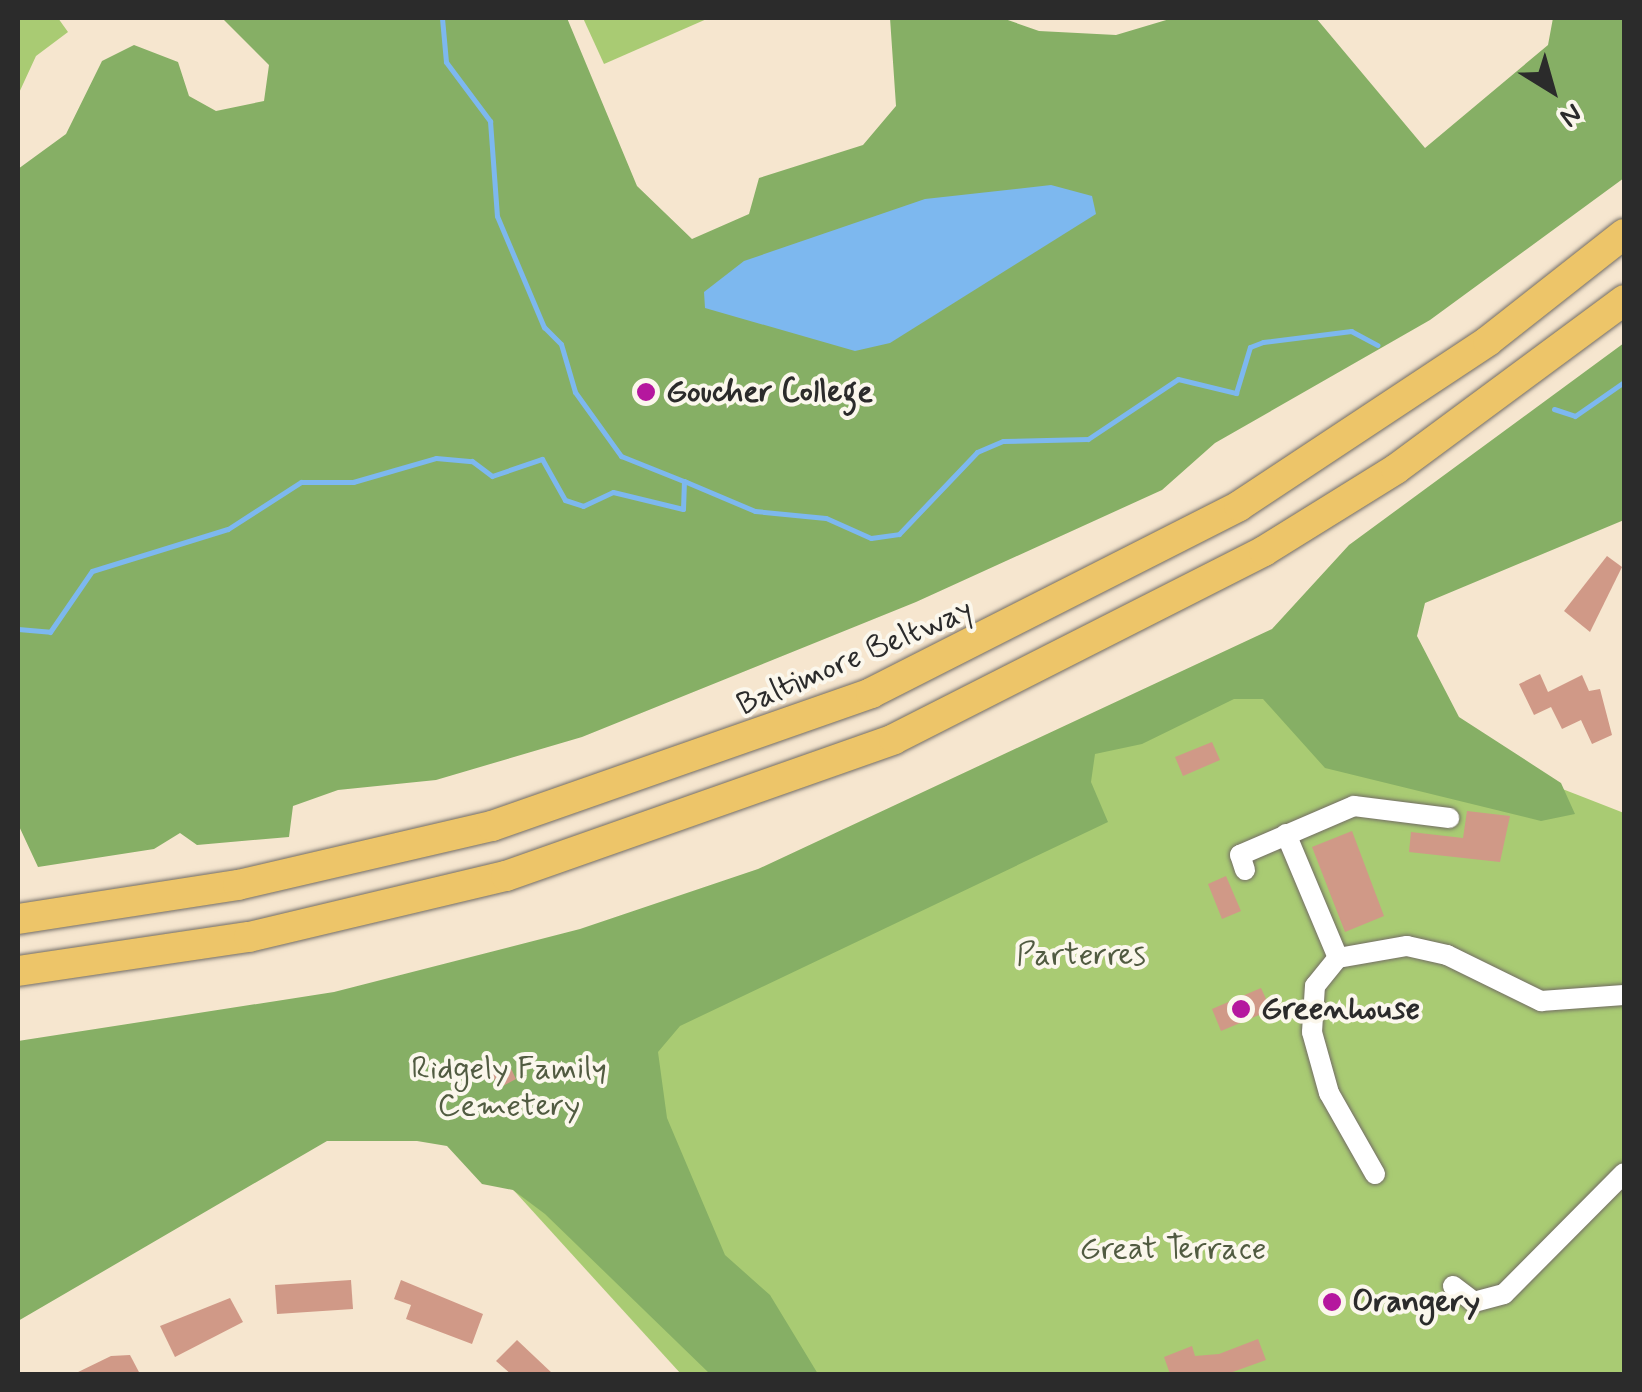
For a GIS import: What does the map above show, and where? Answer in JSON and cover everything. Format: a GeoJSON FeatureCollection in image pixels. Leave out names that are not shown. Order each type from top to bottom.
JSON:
{"type":"FeatureCollection","features":[{"type":"Feature","properties":{"kind":"highway","name":"Baltimore Beltway"},"geometry":{"type":"LineString","coordinates":[[18,919],[238,885],[492,826],[871,693],[1239,506],[1488,341],[1624,234]]}},
{"type":"Feature","properties":{"kind":"highway"},"geometry":{"type":"LineString","coordinates":[[18,971],[249,937],[506,876],[894,739],[1264,552],[1411,458],[1624,300]]}},
{"type":"Feature","properties":{"kind":"lane"},"geometry":{"type":"LineString","coordinates":[[1245,870],[1240,855],[1354,806],[1450,818]]}},
{"type":"Feature","properties":{"kind":"lane"},"geometry":{"type":"LineString","coordinates":[[1286,834],[1338,958]]}},
{"type":"Feature","properties":{"kind":"lane"},"geometry":{"type":"LineString","coordinates":[[1375,1174],[1329,1093],[1312,1032],[1315,986],[1338,958],[1407,946],[1448,955],[1540,1001],[1624,995]]}},
{"type":"Feature","properties":{"kind":"lane"},"geometry":{"type":"LineString","coordinates":[[1452,1286],[1474,1302],[1504,1294],[1624,1172]]}},
{"type":"Feature","properties":{"kind":"green space"},"geometry":{"type":"Polygon","coordinates":[[[18,18],[58,18],[68,32],[36,56],[18,95],[18,18]]]}},
{"type":"Feature","properties":{"kind":"green space","name":"Goucher College"},"geometry":{"type":"Polygon","coordinates":[[[222,18],[567,18],[637,186],[692,239],[749,214],[759,178],[863,145],[896,106],[890,18],[1002,18],[1039,31],[1116,35],[1173,18],[1316,18],[1425,148],[1548,45],[1553,18],[1624,18],[1624,178],[1430,320],[1215,443],[1162,490],[916,602],[582,737],[436,780],[338,790],[293,806],[289,837],[197,845],[180,833],[154,849],[38,867],[18,824],[18,169],[66,134],[102,61],[134,45],[178,62],[189,96],[216,111],[264,101],[269,65],[222,18]]]}},
{"type":"Feature","properties":{"kind":"green space"},"geometry":{"type":"Polygon","coordinates":[[[583,18],[709,18],[604,64],[583,18]]]}},
{"type":"Feature","properties":{"kind":"green space","name":"Ridgely Family Cemetery"},"geometry":{"type":"Polygon","coordinates":[[[1624,343],[1624,520],[1425,603],[1417,636],[1459,717],[1561,783],[1575,814],[1541,821],[1325,768],[1263,699],[1234,699],[1142,744],[1095,754],[1091,782],[1108,822],[680,1026],[658,1052],[667,1118],[725,1255],[770,1295],[818,1374],[710,1374],[545,1214],[513,1190],[482,1184],[447,1146],[417,1141],[327,1141],[18,1321],[18,1041],[334,992],[580,929],[758,869],[1272,629],[1349,545],[1624,343]]]}},
{"type":"Feature","properties":{"kind":"green space"},"geometry":{"type":"Polygon","coordinates":[[[1249,667],[1624,813],[1624,1374],[681,1374],[476,1149],[833,882],[1249,667]]]}},
{"type":"Feature","properties":{"kind":"water"},"geometry":{"type":"Polygon","coordinates":[[[1051,185],[1092,196],[1096,214],[890,343],[855,351],[705,308],[704,292],[744,261],[925,199],[1051,185]]]}},
{"type":"Feature","properties":{"kind":"building"},"geometry":{"type":"Polygon","coordinates":[[[1607,556],[1622,567],[1590,632],[1564,611],[1607,556]]]}},
{"type":"Feature","properties":{"kind":"building"},"geometry":{"type":"Polygon","coordinates":[[[1540,674],[1548,692],[1582,675],[1589,691],[1600,689],[1612,735],[1592,744],[1581,720],[1562,729],[1551,707],[1534,715],[1519,684],[1540,674]]]}},
{"type":"Feature","properties":{"kind":"building"},"geometry":{"type":"Polygon","coordinates":[[[1212,742],[1220,760],[1183,776],[1175,757],[1212,742]]]}},
{"type":"Feature","properties":{"kind":"building"},"geometry":{"type":"Polygon","coordinates":[[[1467,811],[1510,816],[1500,862],[1409,852],[1411,832],[1463,838],[1467,811]]]}},
{"type":"Feature","properties":{"kind":"building"},"geometry":{"type":"Polygon","coordinates":[[[1352,831],[1384,916],[1345,932],[1312,847],[1352,831]]]}},
{"type":"Feature","properties":{"kind":"building"},"geometry":{"type":"Polygon","coordinates":[[[1226,876],[1241,911],[1222,919],[1208,884],[1226,876]]]}},
{"type":"Feature","properties":{"kind":"building","name":"Greenhouse"},"geometry":{"type":"Polygon","coordinates":[[[1261,988],[1271,1010],[1221,1031],[1212,1009],[1261,988]]]}},
{"type":"Feature","properties":{"kind":"building"},"geometry":{"type":"Polygon","coordinates":[[[508,1062],[516,1079],[499,1088],[490,1071],[508,1062]]]}},
{"type":"Feature","properties":{"kind":"building"},"geometry":{"type":"Polygon","coordinates":[[[351,1280],[353,1309],[277,1314],[275,1285],[351,1280]]]}},
{"type":"Feature","properties":{"kind":"building"},"geometry":{"type":"Polygon","coordinates":[[[401,1280],[483,1314],[472,1344],[406,1319],[411,1305],[394,1299],[401,1280]]]}},
{"type":"Feature","properties":{"kind":"building"},"geometry":{"type":"Polygon","coordinates":[[[230,1298],[243,1322],[175,1357],[160,1326],[230,1298]]]}},
{"type":"Feature","properties":{"kind":"building"},"geometry":{"type":"Polygon","coordinates":[[[1258,1339],[1266,1360],[1227,1374],[1170,1374],[1164,1357],[1192,1346],[1195,1356],[1219,1354],[1258,1339]]]}},
{"type":"Feature","properties":{"kind":"building"},"geometry":{"type":"Polygon","coordinates":[[[517,1340],[553,1374],[511,1374],[496,1361],[517,1340]]]}},
{"type":"Feature","properties":{"kind":"building"},"geometry":{"type":"Polygon","coordinates":[[[130,1355],[140,1374],[74,1374],[111,1356],[130,1355]]]}},
{"type":"Feature","properties":{"kind":"waterway"},"geometry":{"type":"LineString","coordinates":[[442,18],[446,62],[490,121],[497,216],[544,327],[561,344],[575,392],[621,456],[686,482]]}},
{"type":"Feature","properties":{"kind":"waterway"},"geometry":{"type":"LineString","coordinates":[[18,629],[50,632],[92,571],[228,529],[301,482],[353,482],[436,458],[472,461],[492,476],[542,459],[565,500],[583,506],[613,492],[683,509],[684,481],[755,511],[826,518],[871,538],[899,534],[977,452],[1003,441],[1088,439],[1178,379],[1236,393],[1250,347],[1263,342],[1351,331],[1377,345]]}},
{"type":"Feature","properties":{"kind":"waterway"},"geometry":{"type":"LineString","coordinates":[[1554,409],[1575,416],[1624,382]]}},
{"type":"Feature","properties":{"kind":"place","name":"Goucher College"},"geometry":{"type":"Point","coordinates":[646,392]}},
{"type":"Feature","properties":{"kind":"place","name":"Greenhouse"},"geometry":{"type":"Point","coordinates":[1241,1009]}},
{"type":"Feature","properties":{"kind":"place","name":"Orangery"},"geometry":{"type":"Point","coordinates":[1332,1302]}},
{"type":"Feature","properties":{"kind":"park label","name":"Parterres"},"geometry":{"type":"Point","coordinates":[1081,955]}},
{"type":"Feature","properties":{"kind":"park label","name":"Great Terrace"},"geometry":{"type":"Point","coordinates":[1173,1249]}}]}
